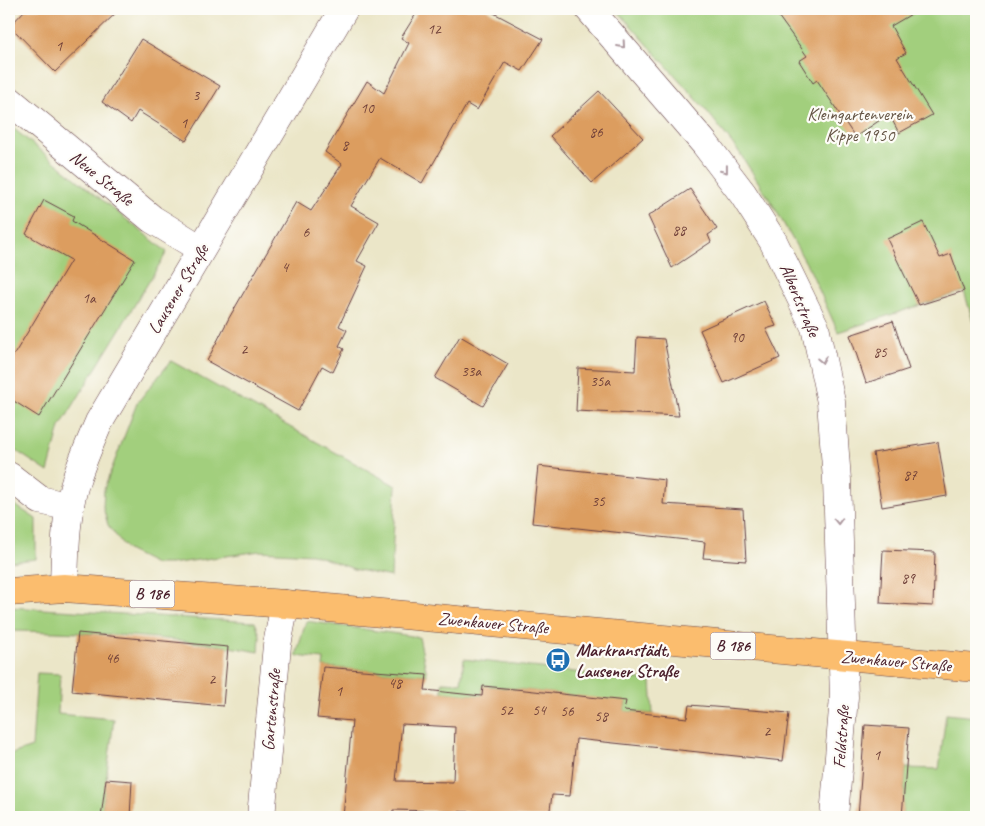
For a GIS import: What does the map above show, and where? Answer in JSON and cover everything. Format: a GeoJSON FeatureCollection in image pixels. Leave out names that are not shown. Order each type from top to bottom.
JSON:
{"type":"FeatureCollection","features":[{"type":"Feature","properties":{"kind":"main road","name":"Zwenkauer Straße"},"geometry":{"type":"LineString","coordinates":[[9,592],[64,588],[285,604],[976,668]]}},
{"type":"Feature","properties":{"kind":"street","name":"Lausener Straße"},"geometry":{"type":"LineString","coordinates":[[64,588],[65,549],[70,507],[76,481],[98,422],[344,9]]}},
{"type":"Feature","properties":{"kind":"street","name":"Albertstraße"},"geometry":{"type":"LineString","coordinates":[[589,9],[705,144],[743,194],[774,241],[815,327],[831,402],[836,444],[842,656]]}},
{"type":"Feature","properties":{"kind":"street","name":"Neue Straße"},"geometry":{"type":"LineString","coordinates":[[9,100],[152,219],[201,249]]}},
{"type":"Feature","properties":{"kind":"street"},"geometry":{"type":"LineString","coordinates":[[9,476],[40,500],[70,507]]}},
{"type":"Feature","properties":{"kind":"street","name":"Gartenstraße"},"geometry":{"type":"LineString","coordinates":[[261,817],[275,662],[285,604]]}},
{"type":"Feature","properties":{"kind":"street","name":"Feldstraße"},"geometry":{"type":"LineString","coordinates":[[834,817],[844,697],[842,656]]}},
{"type":"Feature","properties":{"kind":"green space","name":"Kleingartenverein Kippe 1950"},"geometry":{"type":"Polygon","coordinates":[[[616,9],[976,9],[976,332],[964,291],[838,332],[811,272],[773,205],[739,152],[706,110],[616,9]]]}},
{"type":"Feature","properties":{"kind":"green space"},"geometry":{"type":"Polygon","coordinates":[[[9,125],[167,252],[60,427],[48,472],[9,446],[9,125]]]}},
{"type":"Feature","properties":{"kind":"green space"},"geometry":{"type":"Polygon","coordinates":[[[171,361],[396,486],[391,577],[354,569],[312,554],[260,551],[171,564],[155,564],[127,550],[108,525],[103,507],[104,489],[137,403],[171,361]]]}},
{"type":"Feature","properties":{"kind":"green space"},"geometry":{"type":"Polygon","coordinates":[[[9,501],[36,519],[36,559],[9,562],[9,501]]]}},
{"type":"Feature","properties":{"kind":"green space"},"geometry":{"type":"Polygon","coordinates":[[[9,607],[255,622],[260,635],[259,652],[134,636],[9,631],[9,607]]]}},
{"type":"Feature","properties":{"kind":"green space"},"geometry":{"type":"Polygon","coordinates":[[[306,621],[419,637],[427,675],[323,667],[324,659],[296,656],[306,621]]]}},
{"type":"Feature","properties":{"kind":"green space"},"geometry":{"type":"Polygon","coordinates":[[[464,659],[651,681],[653,714],[624,711],[626,702],[500,687],[483,686],[482,696],[442,692],[442,682],[461,683],[464,659]]]}},
{"type":"Feature","properties":{"kind":"green space"},"geometry":{"type":"Polygon","coordinates":[[[37,673],[60,674],[58,714],[114,719],[101,817],[9,817],[9,755],[32,747],[37,673]]]}},
{"type":"Feature","properties":{"kind":"green space"},"geometry":{"type":"Polygon","coordinates":[[[946,714],[976,717],[976,817],[902,817],[906,768],[939,769],[946,714]]]}},
{"type":"Feature","properties":{"kind":"building"},"geometry":{"type":"Polygon","coordinates":[[[26,9],[120,9],[55,72],[10,26],[26,9]]]}},
{"type":"Feature","properties":{"kind":"building"},"geometry":{"type":"Polygon","coordinates":[[[419,9],[486,9],[543,39],[522,71],[505,62],[477,110],[467,104],[422,183],[380,158],[351,206],[379,222],[357,261],[367,266],[339,326],[347,330],[339,346],[344,349],[333,372],[322,366],[298,411],[207,361],[229,318],[296,202],[311,211],[342,164],[325,152],[367,81],[384,93],[409,43],[401,38],[419,9]]]}},
{"type":"Feature","properties":{"kind":"building"},"geometry":{"type":"Polygon","coordinates":[[[773,9],[920,9],[891,26],[906,53],[897,58],[932,115],[899,133],[889,114],[855,137],[817,80],[813,83],[799,61],[807,56],[773,9]]]}},
{"type":"Feature","properties":{"kind":"building"},"geometry":{"type":"Polygon","coordinates":[[[141,39],[220,86],[186,141],[138,111],[131,123],[102,102],[141,39]]]}},
{"type":"Feature","properties":{"kind":"building"},"geometry":{"type":"Polygon","coordinates":[[[599,91],[643,138],[592,183],[550,136],[599,91]]]}},
{"type":"Feature","properties":{"kind":"building"},"geometry":{"type":"Polygon","coordinates":[[[690,189],[717,229],[708,235],[711,242],[672,268],[648,216],[690,189]]]}},
{"type":"Feature","properties":{"kind":"building"},"geometry":{"type":"Polygon","coordinates":[[[44,200],[74,216],[72,221],[135,260],[39,417],[9,398],[9,363],[71,260],[26,234],[44,200]]]}},
{"type":"Feature","properties":{"kind":"building"},"geometry":{"type":"Polygon","coordinates":[[[923,222],[940,258],[951,254],[964,291],[919,305],[887,239],[923,222]]]}},
{"type":"Feature","properties":{"kind":"building"},"geometry":{"type":"Polygon","coordinates":[[[764,301],[776,326],[766,329],[780,358],[724,383],[700,330],[764,301]]]}},
{"type":"Feature","properties":{"kind":"building"},"geometry":{"type":"Polygon","coordinates":[[[893,321],[909,369],[866,383],[850,335],[893,321]]]}},
{"type":"Feature","properties":{"kind":"building"},"geometry":{"type":"Polygon","coordinates":[[[460,336],[508,364],[483,406],[435,378],[460,336]]]}},
{"type":"Feature","properties":{"kind":"building"},"geometry":{"type":"Polygon","coordinates":[[[637,337],[664,339],[679,416],[576,411],[578,368],[635,371],[637,337]]]}},
{"type":"Feature","properties":{"kind":"building"},"geometry":{"type":"Polygon","coordinates":[[[938,442],[947,496],[882,507],[873,453],[938,442]]]}},
{"type":"Feature","properties":{"kind":"building"},"geometry":{"type":"Polygon","coordinates":[[[538,466],[665,480],[663,504],[743,509],[746,561],[703,558],[705,542],[532,523],[538,466]]]}},
{"type":"Feature","properties":{"kind":"building"},"geometry":{"type":"Polygon","coordinates":[[[883,550],[935,552],[933,606],[880,603],[883,550]]]}},
{"type":"Feature","properties":{"kind":"building"},"geometry":{"type":"Polygon","coordinates":[[[78,633],[228,647],[223,706],[72,691],[78,633]]]}},
{"type":"Feature","properties":{"kind":"building"},"geometry":{"type":"Polygon","coordinates":[[[323,667],[427,675],[425,690],[482,696],[483,686],[525,690],[626,701],[624,711],[687,718],[689,705],[789,713],[783,761],[576,739],[570,796],[552,795],[549,817],[477,816],[477,812],[393,810],[392,817],[343,817],[352,721],[317,718],[323,667]],[[402,724],[396,781],[453,782],[455,727],[402,724]]]}},
{"type":"Feature","properties":{"kind":"building"},"geometry":{"type":"Polygon","coordinates":[[[865,725],[909,728],[902,817],[858,817],[865,725]]]}},
{"type":"Feature","properties":{"kind":"building"},"geometry":{"type":"Polygon","coordinates":[[[106,779],[132,781],[130,817],[101,817],[106,779]]]}},
{"type":"Feature","properties":{"kind":"place","name":"Markranstädt, Lausener Straße"},"geometry":{"type":"Point","coordinates":[558,660]}}]}
